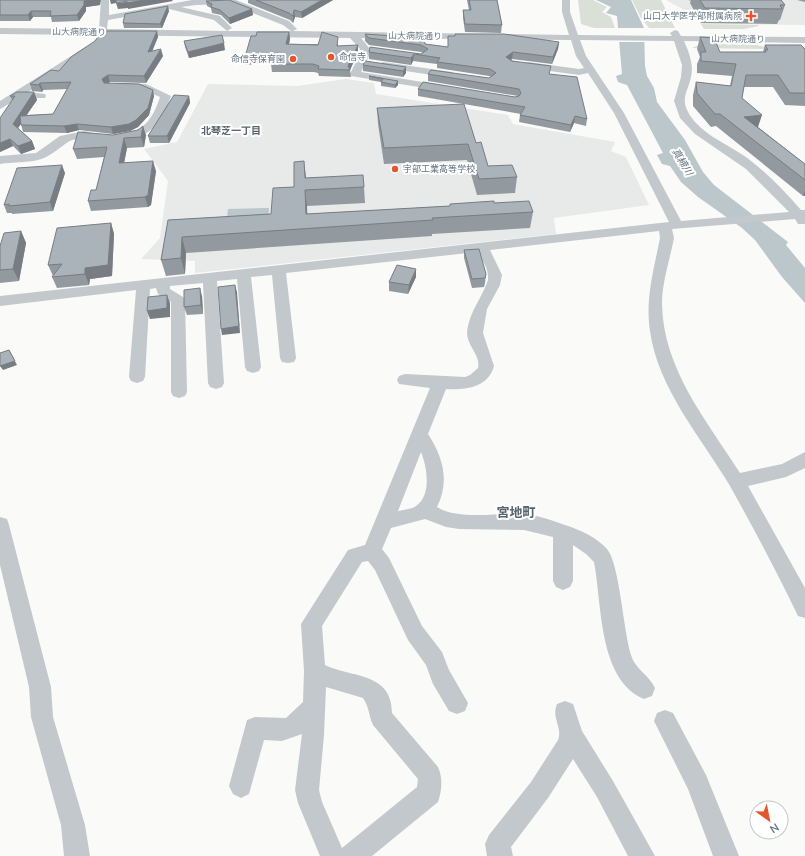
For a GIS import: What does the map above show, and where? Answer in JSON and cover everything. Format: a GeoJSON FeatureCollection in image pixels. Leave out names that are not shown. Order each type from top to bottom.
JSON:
{"type":"FeatureCollection","features":[{"type":"Feature","properties":{"kind":"street"},"geometry":{"type":"LineString","coordinates":[[0,106],[86,50],[98,39],[103,26],[105,0]]}},
{"type":"Feature","properties":{"kind":"street"},"geometry":{"type":"LineString","coordinates":[[566,0],[566,12],[580,56],[619,113],[671,226],[667,238],[655,304],[657,330],[662,354],[675,384],[736,481],[786,570],[805,609]]}},
{"type":"Feature","properties":{"kind":"street"},"geometry":{"type":"LineString","coordinates":[[103,26],[175,4],[210,1],[236,2],[286,23],[292,29]]}},
{"type":"Feature","properties":{"kind":"street"},"geometry":{"type":"LineString","coordinates":[[175,4],[191,14],[217,18],[227,28]]}},
{"type":"Feature","properties":{"kind":"street","name":"山大病院通り"},"geometry":{"type":"LineString","coordinates":[[0,26],[103,26],[654,36],[805,34]]}},
{"type":"Feature","properties":{"kind":"street","name":"山大病院通り"},"geometry":{"type":"LineString","coordinates":[[0,31],[103,26],[353,35],[572,34]]}},
{"type":"Feature","properties":{"kind":"street"},"geometry":{"type":"LineString","coordinates":[[353,35],[368,49],[355,74],[454,89]]}},
{"type":"Feature","properties":{"kind":"street"},"geometry":{"type":"LineString","coordinates":[[677,36],[686,61],[686,77],[679,93],[681,110],[697,129],[730,152],[765,180],[803,218]]}},
{"type":"Feature","properties":{"kind":"street","name":"山大病院通り"},"geometry":{"type":"LineString","coordinates":[[677,36],[805,40]]}},
{"type":"Feature","properties":{"kind":"street"},"geometry":{"type":"LineString","coordinates":[[361,62],[459,76]]}},
{"type":"Feature","properties":{"kind":"street"},"geometry":{"type":"LineString","coordinates":[[519,64],[579,72],[590,70]]}},
{"type":"Feature","properties":{"kind":"street"},"geometry":{"type":"LineString","coordinates":[[0,160],[39,156],[64,138],[73,136],[85,134],[105,139],[133,137],[143,133],[160,112],[166,96],[142,86],[118,86]]}},
{"type":"Feature","properties":{"kind":"street"},"geometry":{"type":"LineString","coordinates":[[17,95],[41,96]]}},
{"type":"Feature","properties":{"kind":"street"},"geometry":{"type":"LineString","coordinates":[[0,301],[210,279],[671,226],[767,217],[803,218]]}},
{"type":"Feature","properties":{"kind":"street"},"geometry":{"type":"LineString","coordinates":[[405,380],[467,384],[480,376],[486,369],[486,362],[476,341],[475,334],[480,309],[495,277],[494,270],[482,248]]}},
{"type":"Feature","properties":{"kind":"street"},"geometry":{"type":"LineString","coordinates":[[279,271],[288,358]]}},
{"type":"Feature","properties":{"kind":"street"},"geometry":{"type":"LineString","coordinates":[[244,275],[253,367]]}},
{"type":"Feature","properties":{"kind":"street"},"geometry":{"type":"LineString","coordinates":[[210,279],[216,383]]}},
{"type":"Feature","properties":{"kind":"street"},"geometry":{"type":"LineString","coordinates":[[163,284],[163,291],[178,300],[179,392]]}},
{"type":"Feature","properties":{"kind":"street"},"geometry":{"type":"LineString","coordinates":[[137,378],[143,286]]}},
{"type":"Feature","properties":{"kind":"street"},"geometry":{"type":"LineString","coordinates":[[372,551],[440,383]]}},
{"type":"Feature","properties":{"kind":"street"},"geometry":{"type":"LineString","coordinates":[[383,521],[422,512],[430,505],[437,483],[436,470],[430,450],[420,434]]}},
{"type":"Feature","properties":{"kind":"street"},"geometry":{"type":"LineString","coordinates":[[736,481],[786,470],[805,459]]}},
{"type":"Feature","properties":{"kind":"street"},"geometry":{"type":"LineString","coordinates":[[425,509],[432,516],[462,521],[524,522],[538,524],[587,543],[598,552],[603,559],[620,652],[626,669],[631,678],[644,688]]}},
{"type":"Feature","properties":{"kind":"street"},"geometry":{"type":"LineString","coordinates":[[563,533],[563,581]]}},
{"type":"Feature","properties":{"kind":"street"},"geometry":{"type":"LineString","coordinates":[[1,534],[40,687],[42,717],[73,825],[77,856]]}},
{"type":"Feature","properties":{"kind":"street"},"geometry":{"type":"LineString","coordinates":[[333,856],[310,803],[307,790],[313,735],[315,671],[311,624],[354,556],[372,551]]}},
{"type":"Feature","properties":{"kind":"street"},"geometry":{"type":"LineString","coordinates":[[372,551],[382,564],[415,633],[434,659],[441,677],[457,703]]}},
{"type":"Feature","properties":{"kind":"street"},"geometry":{"type":"LineString","coordinates":[[315,671],[329,678],[370,689],[381,705],[381,717],[430,775],[429,793],[352,856]]}},
{"type":"Feature","properties":{"kind":"street"},"geometry":{"type":"LineString","coordinates":[[241,786],[254,728],[279,730],[292,728],[313,707]]}},
{"type":"Feature","properties":{"kind":"street"},"geometry":{"type":"LineString","coordinates":[[565,712],[571,735],[642,856]]}},
{"type":"Feature","properties":{"kind":"street"},"geometry":{"type":"LineString","coordinates":[[665,721],[698,783],[726,856]]}},
{"type":"Feature","properties":{"kind":"street"},"geometry":{"type":"LineString","coordinates":[[500,856],[498,844],[554,769],[569,743],[571,735]]}},
{"type":"Feature","properties":{"kind":"shaded area"},"geometry":{"type":"Polygon","coordinates":[[[578,0],[593,0],[607,7],[602,12],[611,17],[615,28],[594,28],[581,24],[578,0]]]}},
{"type":"Feature","properties":{"kind":"shaded area"},"geometry":{"type":"Polygon","coordinates":[[[632,0],[661,0],[675,28],[649,28],[641,18],[632,0]]]}},
{"type":"Feature","properties":{"kind":"shaded area","name":"山口大学医学部附属病院"},"geometry":{"type":"Polygon","coordinates":[[[666,0],[805,0],[805,25],[701,24],[695,16],[666,0]]]}},
{"type":"Feature","properties":{"kind":"shaded area"},"geometry":{"type":"Polygon","coordinates":[[[701,24],[759,26],[744,29],[704,29],[701,24]]]}},
{"type":"Feature","properties":{"kind":"shaded area"},"geometry":{"type":"Polygon","coordinates":[[[701,44],[752,44],[774,49],[692,48],[701,44]]]}},
{"type":"Feature","properties":{"kind":"shaded area","name":"宇部工業高等学校"},"geometry":{"type":"Polygon","coordinates":[[[346,79],[374,83],[376,94],[508,115],[513,124],[615,142],[611,151],[626,157],[649,205],[554,218],[556,234],[195,273],[195,261],[141,259],[160,238],[168,181],[144,149],[177,142],[208,84],[297,86],[346,79]]]}},
{"type":"Feature","properties":{"kind":"water","name":"真締川"},"geometry":{"type":"Polygon","coordinates":[[[596,0],[631,0],[644,28],[645,66],[647,76],[654,88],[657,102],[685,140],[703,172],[714,185],[788,242],[786,245],[805,268],[805,303],[782,277],[755,240],[742,228],[698,197],[681,182],[670,166],[662,164],[657,155],[663,153],[627,85],[618,82],[616,76],[622,74],[617,16],[606,13],[611,7],[596,0]]]}},
{"type":"Feature","properties":{"kind":"water"},"geometry":{"type":"Polygon","coordinates":[[[269,208],[268,223],[226,224],[228,209],[269,208]]]}},
{"type":"Feature","properties":{"kind":"pier"},"geometry":{"type":"Polygon","coordinates":[[[617,28],[646,28],[648,42],[618,42],[617,28]]]}},
{"type":"Feature","properties":{"kind":"building"},"geometry":{"type":"Polygon","coordinates":[[[0,0],[90,0],[84,1],[84,5],[77,15],[50,16],[51,11],[31,11],[28,15],[0,15],[0,0]]]}},
{"type":"Feature","properties":{"kind":"building"},"geometry":{"type":"Polygon","coordinates":[[[116,0],[145,0],[116,3],[116,0]]]}},
{"type":"Feature","properties":{"kind":"building"},"geometry":{"type":"Polygon","coordinates":[[[229,0],[252,9],[229,18],[220,10],[211,7],[212,4],[206,1],[229,0]]]}},
{"type":"Feature","properties":{"kind":"building"},"geometry":{"type":"Polygon","coordinates":[[[256,0],[322,0],[301,12],[294,10],[293,16],[256,0]]]}},
{"type":"Feature","properties":{"kind":"building"},"geometry":{"type":"Polygon","coordinates":[[[469,0],[497,0],[502,25],[465,24],[463,10],[471,10],[469,0]]]}},
{"type":"Feature","properties":{"kind":"building"},"geometry":{"type":"Polygon","coordinates":[[[700,0],[781,0],[785,5],[780,5],[782,9],[705,8],[700,0]]]}},
{"type":"Feature","properties":{"kind":"building"},"geometry":{"type":"Polygon","coordinates":[[[168,6],[160,24],[123,23],[125,14],[168,6]]]}},
{"type":"Feature","properties":{"kind":"building"},"geometry":{"type":"Polygon","coordinates":[[[102,31],[157,31],[148,52],[161,49],[144,76],[108,75],[102,79],[104,83],[139,84],[153,90],[148,108],[136,120],[129,124],[111,127],[77,124],[64,126],[21,125],[20,116],[53,114],[71,82],[40,83],[39,85],[30,84],[51,70],[59,71],[71,57],[95,41],[102,31]]]}},
{"type":"Feature","properties":{"kind":"building"},"geometry":{"type":"Polygon","coordinates":[[[257,32],[289,32],[286,44],[318,45],[322,32],[338,37],[337,46],[358,45],[348,66],[350,70],[318,69],[319,66],[313,64],[271,64],[278,53],[245,57],[251,36],[256,36],[257,32]]]}},
{"type":"Feature","properties":{"kind":"building"},"geometry":{"type":"Polygon","coordinates":[[[365,34],[424,38],[425,44],[448,47],[448,36],[455,36],[455,34],[504,34],[559,42],[553,57],[513,52],[506,57],[512,61],[551,66],[549,74],[577,77],[587,119],[575,116],[571,125],[520,115],[525,107],[418,89],[423,82],[515,97],[519,96],[521,93],[519,89],[428,74],[431,70],[489,78],[496,73],[490,69],[437,62],[440,58],[414,54],[411,58],[369,52],[370,47],[421,54],[428,49],[421,45],[369,38],[365,34]]]}},
{"type":"Feature","properties":{"kind":"building"},"geometry":{"type":"Polygon","coordinates":[[[222,35],[224,43],[188,52],[184,41],[222,35]]]}},
{"type":"Feature","properties":{"kind":"building"},"geometry":{"type":"Polygon","coordinates":[[[700,37],[714,38],[720,52],[766,52],[765,50],[768,50],[765,45],[801,45],[805,49],[805,93],[790,93],[778,75],[746,75],[742,98],[762,115],[744,117],[805,164],[805,180],[720,114],[715,114],[697,93],[696,82],[731,86],[736,64],[701,61],[701,52],[706,52],[700,37]]]}},
{"type":"Feature","properties":{"kind":"building"},"geometry":{"type":"Polygon","coordinates":[[[365,61],[406,67],[403,71],[363,65],[365,61]]]}},
{"type":"Feature","properties":{"kind":"building"},"geometry":{"type":"Polygon","coordinates":[[[369,76],[398,81],[395,85],[381,82],[383,79],[369,76]]]}},
{"type":"Feature","properties":{"kind":"building"},"geometry":{"type":"Polygon","coordinates":[[[17,92],[34,92],[13,124],[32,141],[18,146],[10,139],[0,143],[0,118],[15,96],[10,96],[17,92]]]}},
{"type":"Feature","properties":{"kind":"building"},"geometry":{"type":"Polygon","coordinates":[[[174,95],[189,96],[167,136],[148,136],[174,95]]]}},
{"type":"Feature","properties":{"kind":"building"},"geometry":{"type":"Polygon","coordinates":[[[464,104],[476,143],[481,142],[488,166],[512,165],[517,177],[479,179],[468,144],[384,148],[377,108],[464,104]]]}},
{"type":"Feature","properties":{"kind":"building"},"geometry":{"type":"Polygon","coordinates":[[[143,126],[141,137],[124,138],[119,163],[153,161],[148,195],[145,197],[88,201],[91,190],[96,190],[107,147],[73,149],[78,132],[113,135],[138,130],[143,126]]]}},
{"type":"Feature","properties":{"kind":"building"},"geometry":{"type":"Polygon","coordinates":[[[304,161],[305,178],[363,175],[364,187],[305,190],[306,214],[450,206],[450,204],[494,201],[494,203],[529,201],[533,212],[182,237],[181,258],[161,260],[168,220],[271,214],[273,188],[294,187],[294,162],[304,161]]]}},
{"type":"Feature","properties":{"kind":"building"},"geometry":{"type":"Polygon","coordinates":[[[62,165],[50,202],[9,206],[9,204],[4,205],[17,168],[62,165]]]}},
{"type":"Feature","properties":{"kind":"building"},"geometry":{"type":"Polygon","coordinates":[[[111,223],[108,265],[85,268],[85,274],[52,277],[62,264],[48,265],[57,228],[111,223]]]}},
{"type":"Feature","properties":{"kind":"building"},"geometry":{"type":"Polygon","coordinates":[[[21,231],[13,269],[0,270],[0,246],[4,233],[21,231]]]}},
{"type":"Feature","properties":{"kind":"building"},"geometry":{"type":"Polygon","coordinates":[[[479,249],[486,274],[485,278],[472,279],[464,250],[479,249]]]}},
{"type":"Feature","properties":{"kind":"building"},"geometry":{"type":"Polygon","coordinates":[[[397,265],[416,269],[409,285],[389,282],[397,265]]]}},
{"type":"Feature","properties":{"kind":"building"},"geometry":{"type":"Polygon","coordinates":[[[235,285],[239,326],[221,329],[218,287],[235,285]]]}},
{"type":"Feature","properties":{"kind":"building"},"geometry":{"type":"Polygon","coordinates":[[[200,288],[201,305],[184,307],[184,290],[200,288]]]}},
{"type":"Feature","properties":{"kind":"building"},"geometry":{"type":"Polygon","coordinates":[[[167,295],[167,308],[147,311],[148,297],[167,295]]]}},
{"type":"Feature","properties":{"kind":"building"},"geometry":{"type":"Polygon","coordinates":[[[9,350],[15,361],[0,366],[0,353],[9,350]]]}},
{"type":"Feature","properties":{"kind":"place","name":"山口大学医学部附属病院"},"geometry":{"type":"Point","coordinates":[751,16]}},
{"type":"Feature","properties":{"kind":"place","name":"命信寺"},"geometry":{"type":"Point","coordinates":[331,57]}},
{"type":"Feature","properties":{"kind":"place","name":"命信寺保育園"},"geometry":{"type":"Point","coordinates":[293,59]}},
{"type":"Feature","properties":{"kind":"place","name":"宇部工業高等学校"},"geometry":{"type":"Point","coordinates":[395,169]}},
{"type":"Feature","properties":{"kind":"district","name":"北琴芝一丁目"},"geometry":{"type":"Point","coordinates":[231,131]}},
{"type":"Feature","properties":{"kind":"district","name":"宮地町"},"geometry":{"type":"Point","coordinates":[516,513]}}]}
